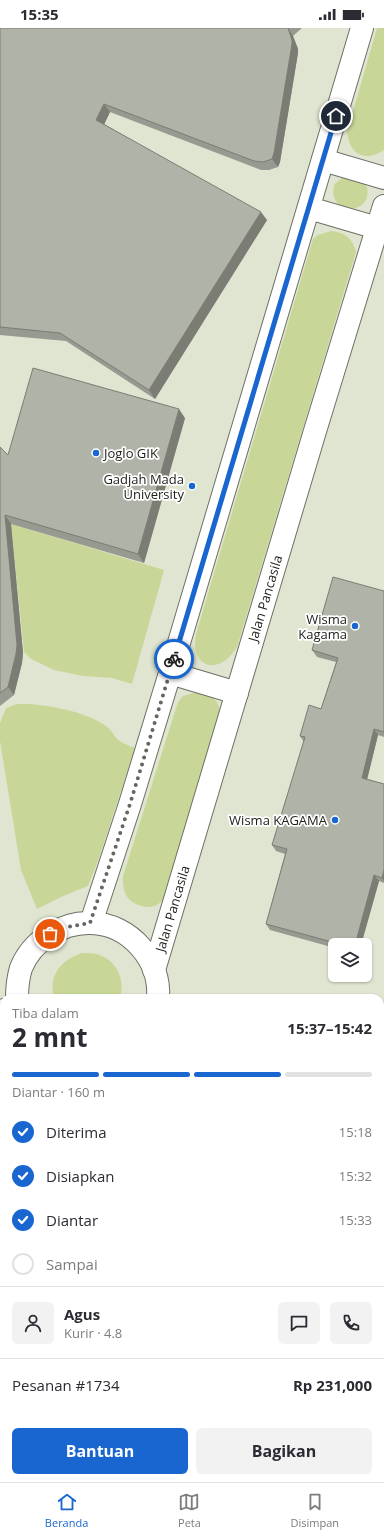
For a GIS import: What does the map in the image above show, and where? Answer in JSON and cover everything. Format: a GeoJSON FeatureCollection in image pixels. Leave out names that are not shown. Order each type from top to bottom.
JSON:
{"type":"FeatureCollection","features":[{"type":"Feature","properties":{"kind":"street"},"geometry":{"type":"LineString","coordinates":[[90,923],[130,804],[170,673],[362,28]]}},
{"type":"Feature","properties":{"kind":"street"},"geometry":{"type":"LineString","coordinates":[[323,160],[384,178]]}},
{"type":"Feature","properties":{"kind":"street","name":"Jalan Pancasila"},"geometry":{"type":"LineString","coordinates":[[154,970],[238,693],[315,431],[381,229],[384,206]]}},
{"type":"Feature","properties":{"kind":"street"},"geometry":{"type":"LineString","coordinates":[[309,208],[381,229]]}},
{"type":"Feature","properties":{"kind":"street"},"geometry":{"type":"LineString","coordinates":[[170,673],[238,693]]}},
{"type":"Feature","properties":{"kind":"street"},"geometry":{"type":"LineString","coordinates":[[17,994],[18,978],[21,967],[40,941],[62,928],[90,923],[110,927],[132,939],[141,947],[154,970],[157,980],[158,994]]}},
{"type":"Feature","properties":{"kind":"shaded area","name":"Gadjah Mada University"},"geometry":{"type":"Polygon","coordinates":[[[0,28],[384,28],[384,994],[0,994],[0,28]]]}},
{"type":"Feature","properties":{"kind":"green space"},"geometry":{"type":"Polygon","coordinates":[[[377,28],[384,28],[384,150],[377,154],[364,156],[355,151],[351,146],[348,140],[347,132],[377,28]]]}},
{"type":"Feature","properties":{"kind":"green space"},"geometry":{"type":"Polygon","coordinates":[[[343,177],[364,181],[368,192],[366,200],[361,206],[345,208],[338,204],[334,197],[334,185],[343,177]]]}},
{"type":"Feature","properties":{"kind":"green space"},"geometry":{"type":"Polygon","coordinates":[[[331,231],[348,237],[353,243],[356,252],[237,647],[230,656],[222,662],[214,665],[207,664],[201,661],[197,655],[195,646],[196,634],[313,239],[318,235],[331,231]]]}},
{"type":"Feature","properties":{"kind":"green space"},"geometry":{"type":"Polygon","coordinates":[[[11,524],[164,570],[132,684],[112,678],[83,676],[54,670],[31,659],[24,652],[11,524]]]}},
{"type":"Feature","properties":{"kind":"green space"},"geometry":{"type":"Polygon","coordinates":[[[197,692],[214,698],[218,704],[221,714],[168,893],[157,905],[149,907],[140,906],[128,899],[124,888],[123,876],[178,702],[183,696],[197,692]]]}},
{"type":"Feature","properties":{"kind":"green space"},"geometry":{"type":"Polygon","coordinates":[[[17,704],[39,705],[63,709],[87,716],[106,726],[120,741],[135,748],[99,858],[88,886],[37,909],[21,870],[0,741],[0,723],[6,708],[17,704]]]}},
{"type":"Feature","properties":{"kind":"green space"},"geometry":{"type":"Polygon","coordinates":[[[82,953],[91,953],[109,960],[120,975],[122,986],[121,994],[54,994],[53,982],[58,970],[62,964],[82,953]]]}},
{"type":"Feature","properties":{"kind":"building"},"geometry":{"type":"Polygon","coordinates":[[[0,28],[288,28],[292,44],[272,159],[263,162],[254,161],[104,104],[96,120],[261,212],[149,390],[60,333],[0,327],[0,28]]]}},
{"type":"Feature","properties":{"kind":"building","name":"Joglo GIK"},"geometry":{"type":"Polygon","coordinates":[[[33,368],[179,409],[138,554],[5,515],[17,645],[8,687],[0,693],[0,447],[8,455],[33,368]]]}},
{"type":"Feature","properties":{"kind":"building"},"geometry":{"type":"Polygon","coordinates":[[[333,577],[384,591],[384,732],[374,729],[362,778],[384,784],[384,870],[382,878],[374,875],[357,938],[328,938],[328,941],[266,924],[287,849],[272,845],[305,737],[300,736],[309,705],[321,709],[338,658],[312,650],[333,577]]]}},
{"type":"Feature","properties":{"kind":"way so far"},"geometry":{"type":"LineString","coordinates":[[50,934],[62,928],[90,923],[130,804],[174,659]]}},
{"type":"Feature","properties":{"kind":"place","name":"Joglo GIK"},"geometry":{"type":"Point","coordinates":[96,453]}},
{"type":"Feature","properties":{"kind":"place","name":"Gadjah Mada University"},"geometry":{"type":"Point","coordinates":[192,486]}},
{"type":"Feature","properties":{"kind":"place","name":"Wisma Kagama"},"geometry":{"type":"Point","coordinates":[355,626]}},
{"type":"Feature","properties":{"kind":"place","name":"Wisma KAGAMA"},"geometry":{"type":"Point","coordinates":[335,820]}},
{"type":"Feature","properties":{"kind":"route"},"geometry":{"type":"LineString","coordinates":[[174,659],[336,116]]}}]}
